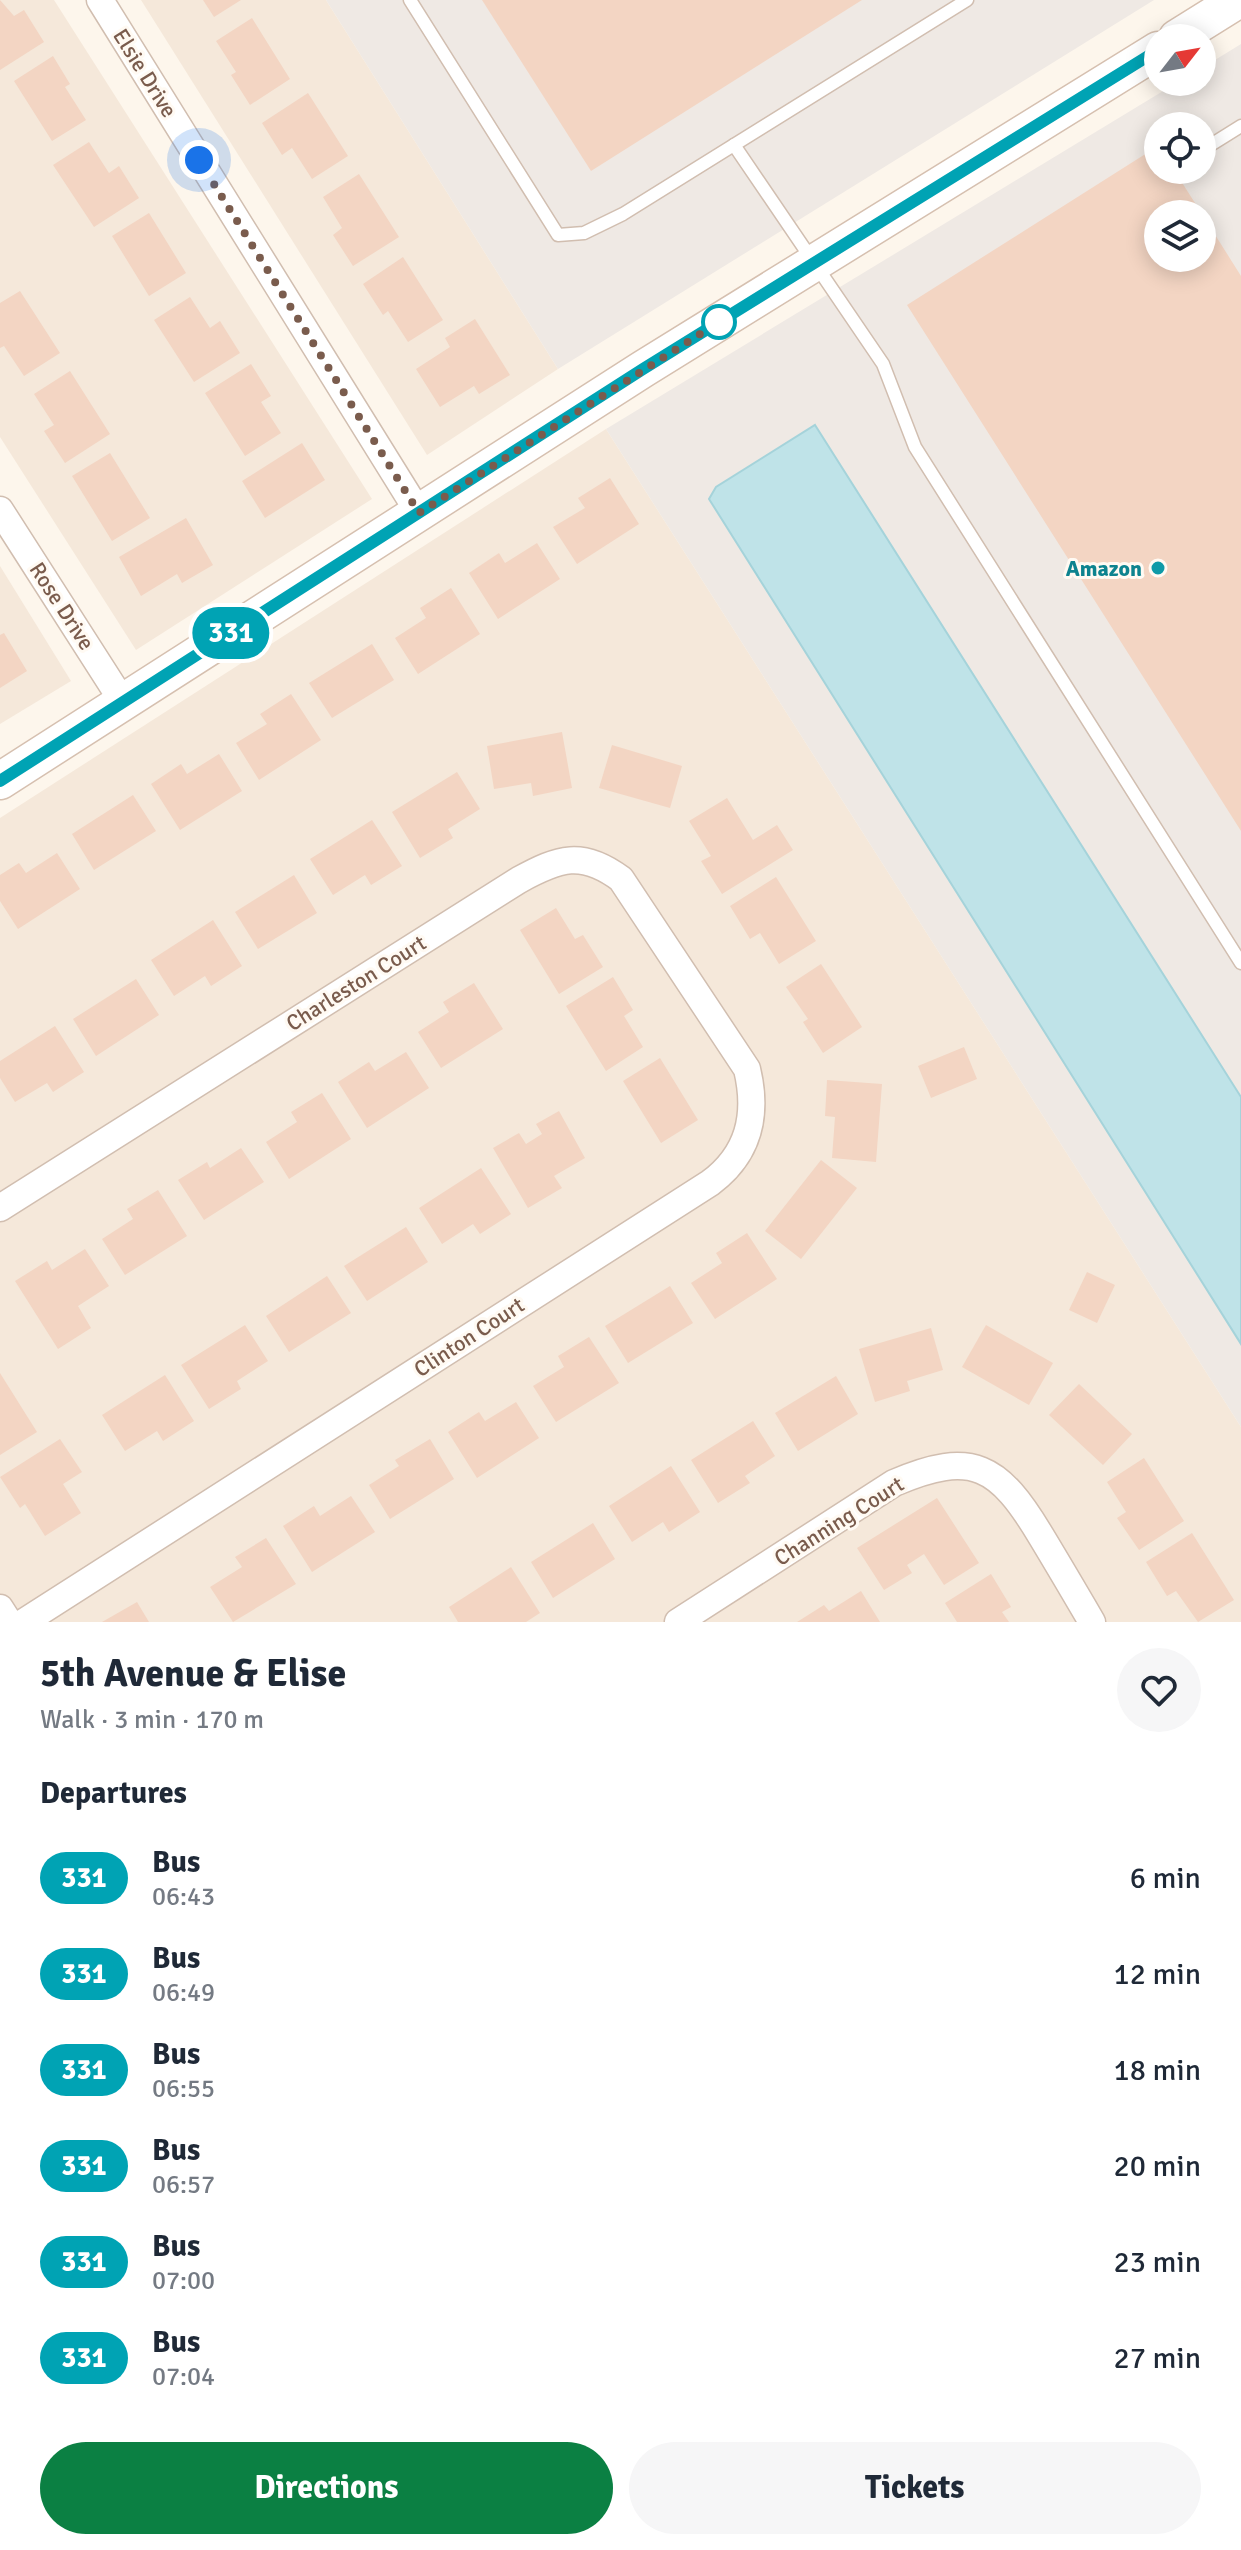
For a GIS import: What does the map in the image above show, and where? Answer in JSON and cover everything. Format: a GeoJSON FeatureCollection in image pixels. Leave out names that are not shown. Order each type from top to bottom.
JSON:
{"type":"FeatureCollection","features":[{"type":"Feature","properties":{"kind":"street","name":"Elsie Drive"},"geometry":{"type":"LineString","coordinates":[[100,0],[419,513]]}},
{"type":"Feature","properties":{"kind":"street"},"geometry":{"type":"LineString","coordinates":[[1199,24],[1238,0]]}},
{"type":"Feature","properties":{"kind":"street"},"geometry":{"type":"LineString","coordinates":[[0,781],[816,262],[1144,59]]}},
{"type":"Feature","properties":{"kind":"street","name":"Rose Drive"},"geometry":{"type":"LineString","coordinates":[[0,510],[123,702]]}},
{"type":"Feature","properties":{"kind":"street","name":"Charleston Court"},"geometry":{"type":"LineString","coordinates":[[0,1208],[540,868],[569,860],[598,862],[621,879],[684,977]]}},
{"type":"Feature","properties":{"kind":"street","name":"Clinton Court"},"geometry":{"type":"LineString","coordinates":[[24,1622],[727,1170],[741,1154],[750,1125],[753,1095],[747,1069],[684,977]]}},
{"type":"Feature","properties":{"kind":"street","name":"Channing Court"},"geometry":{"type":"LineString","coordinates":[[678,1622],[894,1483],[930,1469],[958,1466],[983,1470],[1003,1480],[1021,1501],[1092,1622]]}},
{"type":"Feature","properties":{"kind":"street"},"geometry":{"type":"LineString","coordinates":[[0,1608],[9,1622]]}},
{"type":"Feature","properties":{"kind":"lane"},"geometry":{"type":"LineString","coordinates":[[410,0],[558,235],[584,233],[623,214],[967,0]]}},
{"type":"Feature","properties":{"kind":"lane"},"geometry":{"type":"LineString","coordinates":[[1216,142],[1241,126]]}},
{"type":"Feature","properties":{"kind":"lane"},"geometry":{"type":"LineString","coordinates":[[734,145],[883,364],[915,447],[1241,963]]}},
{"type":"Feature","properties":{"kind":"shaded area"},"geometry":{"type":"Polygon","coordinates":[[[0,0],[54,0],[372,499],[136,650],[0,437],[0,0]]]}},
{"type":"Feature","properties":{"kind":"shaded area"},"geometry":{"type":"Polygon","coordinates":[[[141,0],[326,0],[558,369],[427,455],[141,0]]]}},
{"type":"Feature","properties":{"kind":"shaded area"},"geometry":{"type":"Polygon","coordinates":[[[326,0],[1154,0],[558,369],[326,0]]]}},
{"type":"Feature","properties":{"kind":"shaded area"},"geometry":{"type":"Polygon","coordinates":[[[1241,44],[1241,1427],[606,429],[1155,96],[1216,96],[1216,59],[1241,44]]]}},
{"type":"Feature","properties":{"kind":"shaded area"},"geometry":{"type":"Polygon","coordinates":[[[606,429],[1241,1427],[1241,1622],[0,1622],[0,818],[606,429]]]}},
{"type":"Feature","properties":{"kind":"shaded area"},"geometry":{"type":"Polygon","coordinates":[[[0,566],[71,681],[0,724],[0,566]]]}},
{"type":"Feature","properties":{"kind":"water"},"geometry":{"type":"Polygon","coordinates":[[[815,425],[1241,1097],[1241,1344],[709,499],[716,487],[815,425]]]}},
{"type":"Feature","properties":{"kind":"building"},"geometry":{"type":"Polygon","coordinates":[[[0,0],[14,16],[24,10],[44,42],[0,70],[0,0]]]}},
{"type":"Feature","properties":{"kind":"building"},"geometry":{"type":"Polygon","coordinates":[[[203,0],[241,0],[214,17],[203,0]]]}},
{"type":"Feature","properties":{"kind":"building"},"geometry":{"type":"Polygon","coordinates":[[[482,0],[862,0],[591,171],[482,0]]]}},
{"type":"Feature","properties":{"kind":"building"},"geometry":{"type":"Polygon","coordinates":[[[252,18],[290,79],[250,105],[231,75],[236,72],[216,41],[252,18]]]}},
{"type":"Feature","properties":{"kind":"building"},"geometry":{"type":"Polygon","coordinates":[[[53,56],[70,84],[65,87],[86,120],[52,141],[14,81],[53,56]]]}},
{"type":"Feature","properties":{"kind":"building"},"geometry":{"type":"Polygon","coordinates":[[[308,93],[348,156],[312,179],[292,148],[282,155],[262,123],[308,93]]]}},
{"type":"Feature","properties":{"kind":"building"},"geometry":{"type":"Polygon","coordinates":[[[89,142],[109,173],[119,166],[139,198],[94,227],[53,165],[89,142]]]}},
{"type":"Feature","properties":{"kind":"building","name":"Amazon"},"geometry":{"type":"Polygon","coordinates":[[[1144,155],[1144,184],[1183,184],[1193,200],[1144,200],[1144,272],[1216,272],[1216,236],[1241,276],[1241,831],[907,305],[1144,155]]]}},
{"type":"Feature","properties":{"kind":"building"},"geometry":{"type":"Polygon","coordinates":[[[359,174],[399,237],[353,266],[333,235],[342,228],[323,197],[359,174]]]}},
{"type":"Feature","properties":{"kind":"building"},"geometry":{"type":"Polygon","coordinates":[[[149,213],[186,273],[149,296],[112,236],[149,213]]]}},
{"type":"Feature","properties":{"kind":"building"},"geometry":{"type":"Polygon","coordinates":[[[403,257],[443,320],[408,342],[388,311],[383,315],[363,284],[403,257]]]}},
{"type":"Feature","properties":{"kind":"building"},"geometry":{"type":"Polygon","coordinates":[[[20,291],[60,353],[24,376],[4,346],[0,348],[0,303],[20,291]]]}},
{"type":"Feature","properties":{"kind":"building"},"geometry":{"type":"Polygon","coordinates":[[[190,297],[210,328],[220,321],[240,353],[194,382],[154,320],[190,297]]]}},
{"type":"Feature","properties":{"kind":"building"},"geometry":{"type":"Polygon","coordinates":[[[475,319],[510,375],[479,394],[474,386],[440,407],[416,369],[450,347],[445,338],[475,319]]]}},
{"type":"Feature","properties":{"kind":"building"},"geometry":{"type":"Polygon","coordinates":[[[251,364],[271,396],[261,402],[281,433],[245,456],[205,393],[251,364]]]}},
{"type":"Feature","properties":{"kind":"building"},"geometry":{"type":"Polygon","coordinates":[[[70,371],[110,434],[65,463],[44,431],[54,425],[34,394],[70,371]]]}},
{"type":"Feature","properties":{"kind":"building"},"geometry":{"type":"Polygon","coordinates":[[[302,443],[325,480],[265,518],[242,481],[302,443]]]}},
{"type":"Feature","properties":{"kind":"building"},"geometry":{"type":"Polygon","coordinates":[[[110,453],[150,518],[112,541],[72,476],[110,453]]]}},
{"type":"Feature","properties":{"kind":"building"},"geometry":{"type":"Polygon","coordinates":[[[610,478],[639,524],[577,564],[553,527],[585,508],[578,498],[610,478]]]}},
{"type":"Feature","properties":{"kind":"building"},"geometry":{"type":"Polygon","coordinates":[[[186,518],[213,565],[182,583],[177,574],[141,596],[119,557],[186,518]]]}},
{"type":"Feature","properties":{"kind":"building"},"geometry":{"type":"Polygon","coordinates":[[[537,543],[560,579],[498,619],[469,573],[499,553],[505,563],[537,543]]]}},
{"type":"Feature","properties":{"kind":"building"},"geometry":{"type":"Polygon","coordinates":[[[451,588],[480,634],[418,674],[395,638],[426,618],[420,608],[451,588]]]}},
{"type":"Feature","properties":{"kind":"building"},"geometry":{"type":"Polygon","coordinates":[[[4,633],[27,671],[0,688],[0,635],[4,633]]]}},
{"type":"Feature","properties":{"kind":"building"},"geometry":{"type":"Polygon","coordinates":[[[372,644],[394,680],[332,718],[309,683],[372,644]]]}},
{"type":"Feature","properties":{"kind":"building"},"geometry":{"type":"Polygon","coordinates":[[[291,694],[321,740],[259,780],[236,743],[267,724],[260,714],[291,694]]]}},
{"type":"Feature","properties":{"kind":"building"},"geometry":{"type":"Polygon","coordinates":[[[562,732],[572,788],[533,796],[531,783],[494,789],[487,746],[562,732]]]}},
{"type":"Feature","properties":{"kind":"building"},"geometry":{"type":"Polygon","coordinates":[[[612,745],[682,766],[670,808],[599,788],[612,745]]]}},
{"type":"Feature","properties":{"kind":"building"},"geometry":{"type":"Polygon","coordinates":[[[219,754],[242,791],[180,830],[151,784],[181,764],[187,774],[219,754]]]}},
{"type":"Feature","properties":{"kind":"building"},"geometry":{"type":"Polygon","coordinates":[[[457,772],[480,809],[448,829],[453,838],[420,858],[392,812],[457,772]]]}},
{"type":"Feature","properties":{"kind":"building"},"geometry":{"type":"Polygon","coordinates":[[[133,795],[156,831],[94,870],[72,834],[133,795]]]}},
{"type":"Feature","properties":{"kind":"building"},"geometry":{"type":"Polygon","coordinates":[[[727,798],[753,840],[777,825],[793,850],[722,894],[701,861],[711,856],[689,821],[727,798]]]}},
{"type":"Feature","properties":{"kind":"building"},"geometry":{"type":"Polygon","coordinates":[[[372,820],[402,866],[371,885],[365,875],[333,895],[310,859],[372,820]]]}},
{"type":"Feature","properties":{"kind":"building"},"geometry":{"type":"Polygon","coordinates":[[[57,853],[80,889],[18,929],[0,901],[0,875],[19,863],[26,873],[57,853]]]}},
{"type":"Feature","properties":{"kind":"building"},"geometry":{"type":"Polygon","coordinates":[[[294,875],[317,913],[258,949],[235,912],[294,875]]]}},
{"type":"Feature","properties":{"kind":"building"},"geometry":{"type":"Polygon","coordinates":[[[776,877],[816,941],[779,964],[760,933],[750,939],[730,906],[776,877]]]}},
{"type":"Feature","properties":{"kind":"building"},"geometry":{"type":"Polygon","coordinates":[[[556,908],[575,939],[583,935],[603,967],[559,994],[520,930],[556,908]]]}},
{"type":"Feature","properties":{"kind":"building"},"geometry":{"type":"Polygon","coordinates":[[[213,920],[242,966],[211,986],[205,976],[174,996],[151,960],[213,920]]]}},
{"type":"Feature","properties":{"kind":"building"},"geometry":{"type":"Polygon","coordinates":[[[821,964],[862,1027],[823,1053],[803,1022],[808,1019],[786,987],[821,964]]]}},
{"type":"Feature","properties":{"kind":"building"},"geometry":{"type":"Polygon","coordinates":[[[613,977],[633,1010],[624,1016],[643,1047],[606,1071],[566,1006],[613,977]]]}},
{"type":"Feature","properties":{"kind":"building"},"geometry":{"type":"Polygon","coordinates":[[[136,979],[159,1015],[96,1056],[73,1019],[136,979]]]}},
{"type":"Feature","properties":{"kind":"building"},"geometry":{"type":"Polygon","coordinates":[[[474,983],[503,1029],[441,1068],[418,1032],[449,1012],[443,1002],[474,983]]]}},
{"type":"Feature","properties":{"kind":"building"},"geometry":{"type":"Polygon","coordinates":[[[55,1026],[84,1072],[53,1092],[47,1083],[15,1102],[0,1078],[0,1061],[55,1026]]]}},
{"type":"Feature","properties":{"kind":"building"},"geometry":{"type":"Polygon","coordinates":[[[964,1047],[977,1079],[931,1098],[918,1066],[964,1047]]]}},
{"type":"Feature","properties":{"kind":"building"},"geometry":{"type":"Polygon","coordinates":[[[406,1052],[429,1088],[367,1128],[338,1082],[369,1062],[375,1071],[406,1052]]]}},
{"type":"Feature","properties":{"kind":"building"},"geometry":{"type":"Polygon","coordinates":[[[660,1058],[698,1120],[661,1143],[623,1081],[660,1058]]]}},
{"type":"Feature","properties":{"kind":"building"},"geometry":{"type":"Polygon","coordinates":[[[827,1080],[882,1084],[876,1162],[832,1158],[835,1117],[825,1116],[827,1080]]]}},
{"type":"Feature","properties":{"kind":"building"},"geometry":{"type":"Polygon","coordinates":[[[322,1093],[351,1139],[289,1179],[266,1142],[297,1122],[291,1112],[322,1093]]]}},
{"type":"Feature","properties":{"kind":"building"},"geometry":{"type":"Polygon","coordinates":[[[559,1111],[585,1158],[554,1176],[562,1188],[528,1208],[493,1148],[519,1133],[526,1144],[542,1134],[536,1124],[559,1111]]]}},
{"type":"Feature","properties":{"kind":"building"},"geometry":{"type":"Polygon","coordinates":[[[241,1148],[264,1182],[204,1220],[178,1180],[207,1162],[210,1168],[241,1148]]]}},
{"type":"Feature","properties":{"kind":"building"},"geometry":{"type":"Polygon","coordinates":[[[821,1160],[857,1188],[801,1259],[765,1231],[821,1160]]]}},
{"type":"Feature","properties":{"kind":"building"},"geometry":{"type":"Polygon","coordinates":[[[481,1168],[511,1214],[480,1234],[473,1224],[442,1244],[419,1208],[481,1168]]]}},
{"type":"Feature","properties":{"kind":"building"},"geometry":{"type":"Polygon","coordinates":[[[158,1190],[187,1236],[125,1275],[102,1239],[133,1219],[127,1209],[158,1190]]]}},
{"type":"Feature","properties":{"kind":"building"},"geometry":{"type":"Polygon","coordinates":[[[406,1227],[428,1262],[367,1301],[344,1266],[406,1227]]]}},
{"type":"Feature","properties":{"kind":"building"},"geometry":{"type":"Polygon","coordinates":[[[747,1233],[777,1279],[715,1319],[691,1283],[722,1263],[716,1253],[747,1233]]]}},
{"type":"Feature","properties":{"kind":"building"},"geometry":{"type":"Polygon","coordinates":[[[85,1249],[109,1286],[78,1306],[91,1328],[58,1349],[15,1281],[47,1261],[52,1270],[85,1249]]]}},
{"type":"Feature","properties":{"kind":"building"},"geometry":{"type":"Polygon","coordinates":[[[1087,1272],[1115,1285],[1097,1323],[1069,1310],[1087,1272]]]}},
{"type":"Feature","properties":{"kind":"building"},"geometry":{"type":"Polygon","coordinates":[[[327,1276],[351,1313],[289,1352],[266,1316],[327,1276]]]}},
{"type":"Feature","properties":{"kind":"building"},"geometry":{"type":"Polygon","coordinates":[[[670,1286],[693,1323],[628,1363],[605,1326],[670,1286]]]}},
{"type":"Feature","properties":{"kind":"building"},"geometry":{"type":"Polygon","coordinates":[[[245,1325],[268,1361],[237,1381],[241,1389],[209,1409],[181,1365],[245,1325]]]}},
{"type":"Feature","properties":{"kind":"building"},"geometry":{"type":"Polygon","coordinates":[[[986,1325],[1053,1363],[1029,1405],[962,1367],[986,1325]]]}},
{"type":"Feature","properties":{"kind":"building"},"geometry":{"type":"Polygon","coordinates":[[[931,1328],[943,1370],[907,1381],[910,1391],[875,1402],[859,1349],[931,1328]]]}},
{"type":"Feature","properties":{"kind":"building"},"geometry":{"type":"Polygon","coordinates":[[[589,1337],[619,1383],[556,1422],[533,1386],[564,1367],[558,1356],[589,1337]]]}},
{"type":"Feature","properties":{"kind":"building"},"geometry":{"type":"Polygon","coordinates":[[[0,1373],[37,1432],[0,1455],[0,1373]]]}},
{"type":"Feature","properties":{"kind":"building"},"geometry":{"type":"Polygon","coordinates":[[[165,1375],[194,1421],[163,1441],[157,1431],[125,1451],[102,1415],[165,1375]]]}},
{"type":"Feature","properties":{"kind":"building"},"geometry":{"type":"Polygon","coordinates":[[[836,1376],[858,1414],[798,1451],[775,1413],[836,1376]]]}},
{"type":"Feature","properties":{"kind":"building"},"geometry":{"type":"Polygon","coordinates":[[[1079,1384],[1132,1434],[1103,1465],[1049,1415],[1079,1384]]]}},
{"type":"Feature","properties":{"kind":"building"},"geometry":{"type":"Polygon","coordinates":[[[516,1402],[539,1438],[477,1478],[448,1432],[479,1412],[485,1421],[516,1402]]]}},
{"type":"Feature","properties":{"kind":"building"},"geometry":{"type":"Polygon","coordinates":[[[753,1421],[775,1456],[745,1476],[750,1483],[718,1503],[691,1460],[753,1421]]]}},
{"type":"Feature","properties":{"kind":"building"},"geometry":{"type":"Polygon","coordinates":[[[60,1439],[82,1472],[63,1484],[81,1513],[45,1536],[25,1504],[20,1508],[0,1477],[60,1439]]]}},
{"type":"Feature","properties":{"kind":"building"},"geometry":{"type":"Polygon","coordinates":[[[430,1439],[454,1479],[390,1519],[369,1485],[399,1466],[395,1460],[430,1439]]]}},
{"type":"Feature","properties":{"kind":"building"},"geometry":{"type":"Polygon","coordinates":[[[1144,1458],[1184,1521],[1139,1550],[1117,1518],[1126,1512],[1107,1482],[1144,1458]]]}},
{"type":"Feature","properties":{"kind":"building"},"geometry":{"type":"Polygon","coordinates":[[[671,1466],[700,1512],[669,1532],[663,1522],[632,1542],[609,1506],[671,1466]]]}},
{"type":"Feature","properties":{"kind":"building"},"geometry":{"type":"Polygon","coordinates":[[[351,1496],[375,1532],[312,1572],[283,1526],[314,1506],[320,1516],[351,1496]]]}},
{"type":"Feature","properties":{"kind":"building"},"geometry":{"type":"Polygon","coordinates":[[[937,1498],[979,1563],[944,1585],[924,1554],[907,1565],[912,1573],[884,1590],[857,1548],[937,1498]]]}},
{"type":"Feature","properties":{"kind":"building"},"geometry":{"type":"Polygon","coordinates":[[[593,1523],[615,1559],[553,1598],[531,1562],[593,1523]]]}},
{"type":"Feature","properties":{"kind":"building"},"geometry":{"type":"Polygon","coordinates":[[[1192,1533],[1234,1600],[1198,1622],[1176,1591],[1167,1596],[1146,1562],[1192,1533]]]}},
{"type":"Feature","properties":{"kind":"building"},"geometry":{"type":"Polygon","coordinates":[[[266,1538],[296,1584],[233,1622],[210,1587],[242,1567],[235,1557],[266,1538]]]}},
{"type":"Feature","properties":{"kind":"building"},"geometry":{"type":"Polygon","coordinates":[[[511,1567],[540,1613],[526,1622],[458,1622],[449,1607],[511,1567]]]}},
{"type":"Feature","properties":{"kind":"building"},"geometry":{"type":"Polygon","coordinates":[[[991,1574],[1011,1607],[1002,1612],[1009,1622],[957,1622],[945,1603],[991,1574]]]}},
{"type":"Feature","properties":{"kind":"building"},"geometry":{"type":"Polygon","coordinates":[[[861,1591],[880,1622],[797,1622],[824,1605],[829,1611],[861,1591]]]}},
{"type":"Feature","properties":{"kind":"building"},"geometry":{"type":"Polygon","coordinates":[[[137,1602],[149,1622],[102,1622],[137,1602]]]}},
{"type":"Feature","properties":{"kind":"bus line","name":"331"},"geometry":{"type":"LineString","coordinates":[[0,781],[643,369],[1144,59]]}},
{"type":"Feature","properties":{"kind":"place","name":"Amazon"},"geometry":{"type":"Point","coordinates":[1158,568]}},
{"type":"Feature","properties":{"kind":"route"},"geometry":{"type":"LineString","coordinates":[[199,160],[419,513],[719,322]]}}]}
